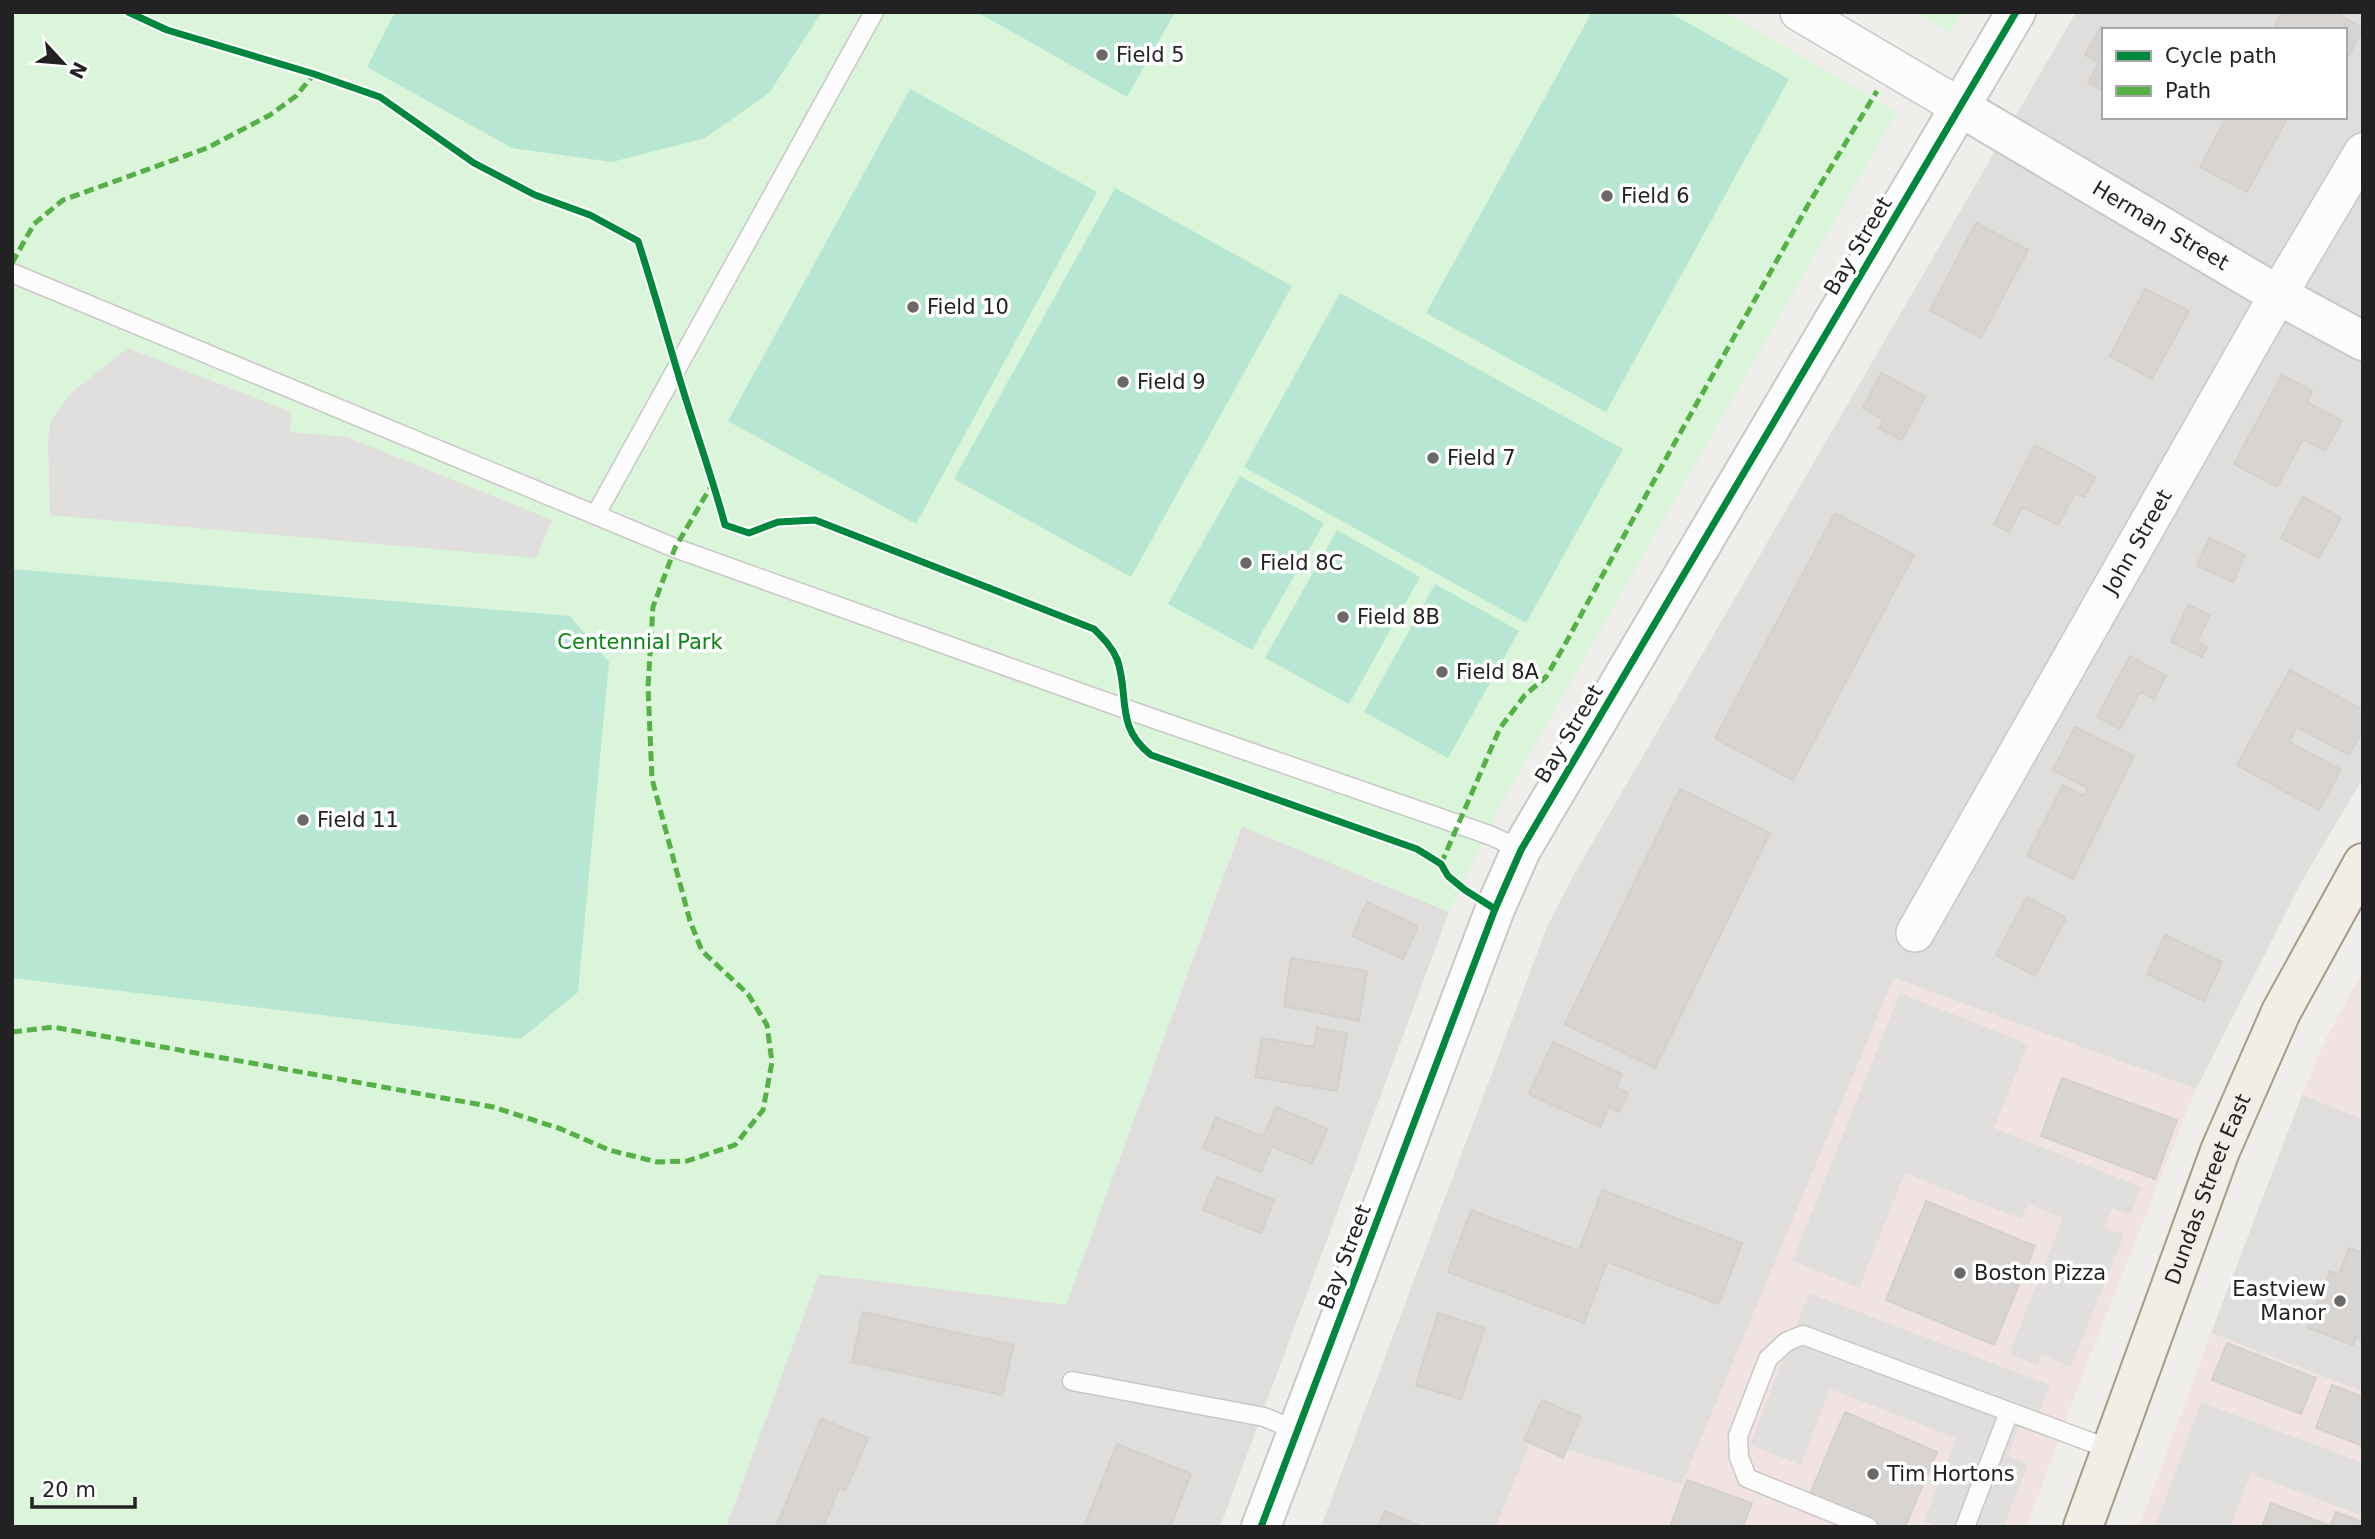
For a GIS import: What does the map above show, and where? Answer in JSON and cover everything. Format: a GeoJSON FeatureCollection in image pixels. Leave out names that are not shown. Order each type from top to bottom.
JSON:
{"type":"FeatureCollection","features":[{"type":"Feature","properties":{"kind":"main road","name":"Dundas Street East"},"geometry":{"type":"LineString","coordinates":[[2083,1527],[2220,1151],[2281,1012],[2363,863]]}},
{"type":"Feature","properties":{"kind":"street"},"geometry":{"type":"LineString","coordinates":[[1799,12],[1960,107]]}},
{"type":"Feature","properties":{"kind":"street","name":"Bay Street"},"geometry":{"type":"LineString","coordinates":[[1261,1527],[1495,908],[1521,850],[2016,12]]}},
{"type":"Feature","properties":{"kind":"street","name":"Herman Street"},"geometry":{"type":"LineString","coordinates":[[1960,107],[2278,295],[2363,341]]}},
{"type":"Feature","properties":{"kind":"street","name":"John Street"},"geometry":{"type":"LineString","coordinates":[[1915,933],[2278,295],[2363,152]]}},
{"type":"Feature","properties":{"kind":"lane"},"geometry":{"type":"LineString","coordinates":[[596,514],[874,12]]}},
{"type":"Feature","properties":{"kind":"lane"},"geometry":{"type":"LineString","coordinates":[[12,273],[675,548],[1492,836],[1521,850]]}},
{"type":"Feature","properties":{"kind":"lane"},"geometry":{"type":"LineString","coordinates":[[1868,1527],[1746,1478],[1739,1457],[1738,1436],[1768,1359],[1786,1342],[1803,1335],[2112,1450]]}},
{"type":"Feature","properties":{"kind":"lane"},"geometry":{"type":"LineString","coordinates":[[1072,1381],[1264,1417],[1298,1432]]}},
{"type":"Feature","properties":{"kind":"lane"},"geometry":{"type":"LineString","coordinates":[[1965,1527],[2008,1412]]}},
{"type":"Feature","properties":{"kind":"shaded area"},"geometry":{"type":"Polygon","coordinates":[[[2076,12],[2363,12],[2363,778],[2302,881],[2196,1089],[1894,978],[1682,1485],[1532,1439],[1496,1527],[1321,1527],[1547,927],[1572,878],[2076,12]]]}},
{"type":"Feature","properties":{"kind":"shaded area"},"geometry":{"type":"Polygon","coordinates":[[[128,348],[291,412],[290,432],[347,437],[552,520],[536,558],[50,515],[48,439],[51,420],[72,392],[128,348]]]}},
{"type":"Feature","properties":{"kind":"shaded area"},"geometry":{"type":"Polygon","coordinates":[[[1941,566],[2030,616],[1906,836],[1817,786],[1941,566]]]}},
{"type":"Feature","properties":{"kind":"shaded area"},"geometry":{"type":"Polygon","coordinates":[[[2230,779],[2322,835],[2287,891],[2196,835],[2230,779]]]}},
{"type":"Feature","properties":{"kind":"shaded area"},"geometry":{"type":"Polygon","coordinates":[[[1242,826],[1449,912],[1220,1527],[726,1527],[819,1274],[1066,1304],[1242,826]]]}},
{"type":"Feature","properties":{"kind":"shaded area"},"geometry":{"type":"Polygon","coordinates":[[[1789,842],[1862,890],[1817,964],[1866,989],[1768,1232],[1624,1181],[1717,961],[1789,842]]]}},
{"type":"Feature","properties":{"kind":"shaded area"},"geometry":{"type":"Polygon","coordinates":[[[2363,971],[2363,1119],[2302,1095],[2323,1044],[2363,971]]]}},
{"type":"Feature","properties":{"kind":"shaded area"},"geometry":{"type":"Polygon","coordinates":[[[1894,978],[2196,1089],[2076,1392],[2027,1527],[1496,1527],[1532,1439],[1682,1484],[1894,978]]]}},
{"type":"Feature","properties":{"kind":"shaded area"},"geometry":{"type":"Polygon","coordinates":[[[1900,993],[2028,1044],[1994,1128],[2141,1187],[2130,1215],[2112,1208],[2105,1227],[2124,1235],[2071,1367],[2042,1355],[2037,1365],[2009,1354],[2063,1218],[2028,1204],[2021,1219],[1905,1173],[1859,1288],[1792,1261],[1900,993]]]}},
{"type":"Feature","properties":{"kind":"shaded area"},"geometry":{"type":"Polygon","coordinates":[[[2302,1095],[2363,1119],[2363,1392],[2211,1333],[2302,1095]]]}},
{"type":"Feature","properties":{"kind":"shaded area"},"geometry":{"type":"Polygon","coordinates":[[[1809,1293],[2050,1385],[2038,1415],[2025,1410],[2008,1456],[2028,1464],[2004,1527],[1940,1527],[1924,1521],[1956,1438],[1830,1389],[1801,1465],[1750,1445],[1809,1293]]]}},
{"type":"Feature","properties":{"kind":"shaded area"},"geometry":{"type":"Polygon","coordinates":[[[1058,1333],[1250,1373],[1223,1464],[1035,1425],[1058,1333]]]}},
{"type":"Feature","properties":{"kind":"shaded area"},"geometry":{"type":"Polygon","coordinates":[[[2211,1333],[2363,1392],[2363,1527],[2139,1527],[2211,1333]]]}},
{"type":"Feature","properties":{"kind":"shaded area"},"geometry":{"type":"Polygon","coordinates":[[[2201,1402],[2363,1463],[2363,1516],[2251,1474],[2230,1527],[2155,1527],[2201,1402]]]}},
{"type":"Feature","properties":{"kind":"green space","name":"Centennial Park"},"geometry":{"type":"Polygon","coordinates":[[[12,12],[1725,12],[1897,112],[1502,802],[1449,912],[1241,826],[1066,1305],[819,1274],[726,1527],[12,1527],[12,12]]]}},
{"type":"Feature","properties":{"kind":"green space"},"geometry":{"type":"Polygon","coordinates":[[[395,12],[822,12],[769,93],[705,138],[612,162],[512,148],[367,67],[395,12]]]}},
{"type":"Feature","properties":{"kind":"green space","name":"Field 5"},"geometry":{"type":"Polygon","coordinates":[[[977,12],[1175,12],[1127,97],[977,12]]]}},
{"type":"Feature","properties":{"kind":"green space","name":"Field 6"},"geometry":{"type":"Polygon","coordinates":[[[1592,12],[1668,12],[1789,79],[1606,412],[1426,313],[1592,12]]]}},
{"type":"Feature","properties":{"kind":"green space"},"geometry":{"type":"Polygon","coordinates":[[[1915,12],[1962,12],[1950,33],[1915,12]]]}},
{"type":"Feature","properties":{"kind":"green space","name":"Field 10"},"geometry":{"type":"Polygon","coordinates":[[[910,89],[1097,192],[916,524],[728,421],[910,89]]]}},
{"type":"Feature","properties":{"kind":"green space","name":"Field 9"},"geometry":{"type":"Polygon","coordinates":[[[1115,188],[1292,286],[1131,577],[954,479],[1115,188]]]}},
{"type":"Feature","properties":{"kind":"green space","name":"Field 7"},"geometry":{"type":"Polygon","coordinates":[[[1340,293],[1623,449],[1526,623],[1244,467],[1340,293]]]}},
{"type":"Feature","properties":{"kind":"green space","name":"Field 8C"},"geometry":{"type":"Polygon","coordinates":[[[1240,476],[1324,523],[1252,650],[1168,604],[1240,476]]]}},
{"type":"Feature","properties":{"kind":"green space","name":"Field 8B"},"geometry":{"type":"Polygon","coordinates":[[[1337,530],[1420,577],[1349,704],[1265,658],[1337,530]]]}},
{"type":"Feature","properties":{"kind":"green space","name":"Field 11"},"geometry":{"type":"Polygon","coordinates":[[[12,569],[570,616],[609,662],[578,992],[521,1039],[12,978],[12,569]]]}},
{"type":"Feature","properties":{"kind":"green space","name":"Field 8A"},"geometry":{"type":"Polygon","coordinates":[[[1435,584],[1519,631],[1448,758],[1364,712],[1435,584]]]}},
{"type":"Feature","properties":{"kind":"building"},"geometry":{"type":"Polygon","coordinates":[[[2282,12],[2335,12],[2363,29],[2347,58],[2347,28],[2274,28],[2282,12]]]}},
{"type":"Feature","properties":{"kind":"building"},"geometry":{"type":"Polygon","coordinates":[[[2101,26],[2104,28],[2102,28],[2102,90],[2088,83],[2099,62],[2085,55],[2101,26]]]}},
{"type":"Feature","properties":{"kind":"building"},"geometry":{"type":"Polygon","coordinates":[[[2226,119],[2287,119],[2247,192],[2200,167],[2226,119]]]}},
{"type":"Feature","properties":{"kind":"building"},"geometry":{"type":"Polygon","coordinates":[[[1976,223],[2028,250],[1981,338],[1930,310],[1976,223]]]}},
{"type":"Feature","properties":{"kind":"building"},"geometry":{"type":"Polygon","coordinates":[[[2145,289],[2189,311],[2152,379],[2110,356],[2145,289]]]}},
{"type":"Feature","properties":{"kind":"building"},"geometry":{"type":"Polygon","coordinates":[[[1881,373],[1925,397],[1902,440],[1879,428],[1884,420],[1863,408],[1881,373]]]}},
{"type":"Feature","properties":{"kind":"building"},"geometry":{"type":"Polygon","coordinates":[[[2282,375],[2312,391],[2307,402],[2342,421],[2325,451],[2303,439],[2277,487],[2234,464],[2282,375]]]}},
{"type":"Feature","properties":{"kind":"building"},"geometry":{"type":"Polygon","coordinates":[[[2035,445],[2095,477],[2084,497],[2075,493],[2058,525],[2022,507],[2009,532],[1994,524],[2035,445]]]}},
{"type":"Feature","properties":{"kind":"building"},"geometry":{"type":"Polygon","coordinates":[[[2303,497],[2341,518],[2319,558],[2281,538],[2303,497]]]}},
{"type":"Feature","properties":{"kind":"building"},"geometry":{"type":"Polygon","coordinates":[[[1835,513],[1914,555],[1793,780],[1715,738],[1835,513]]]}},
{"type":"Feature","properties":{"kind":"building"},"geometry":{"type":"Polygon","coordinates":[[[2209,538],[2245,555],[2233,582],[2197,566],[2209,538]]]}},
{"type":"Feature","properties":{"kind":"building"},"geometry":{"type":"Polygon","coordinates":[[[2188,605],[2210,615],[2197,642],[2207,647],[2202,657],[2171,642],[2188,605]]]}},
{"type":"Feature","properties":{"kind":"building"},"geometry":{"type":"Polygon","coordinates":[[[2130,656],[2166,676],[2154,699],[2140,692],[2120,729],[2097,717],[2130,656]]]}},
{"type":"Feature","properties":{"kind":"building"},"geometry":{"type":"Polygon","coordinates":[[[2290,670],[2363,710],[2363,731],[2349,755],[2297,727],[2289,742],[2341,770],[2319,810],[2237,765],[2290,670]]]}},
{"type":"Feature","properties":{"kind":"building"},"geometry":{"type":"Polygon","coordinates":[[[2075,727],[2134,756],[2073,879],[2027,856],[2063,785],[2084,796],[2088,788],[2053,770],[2075,727]]]}},
{"type":"Feature","properties":{"kind":"building"},"geometry":{"type":"Polygon","coordinates":[[[1680,789],[1770,833],[1655,1068],[1565,1024],[1680,789]]]}},
{"type":"Feature","properties":{"kind":"building"},"geometry":{"type":"Polygon","coordinates":[[[2027,897],[2066,918],[2035,976],[1996,955],[2027,897]]]}},
{"type":"Feature","properties":{"kind":"building"},"geometry":{"type":"Polygon","coordinates":[[[1367,902],[1418,926],[1403,959],[1352,936],[1367,902]]]}},
{"type":"Feature","properties":{"kind":"building"},"geometry":{"type":"Polygon","coordinates":[[[2165,935],[2222,962],[2204,1001],[2147,974],[2165,935]]]}},
{"type":"Feature","properties":{"kind":"building"},"geometry":{"type":"Polygon","coordinates":[[[1291,958],[1367,971],[1359,1021],[1284,1006],[1291,958]]]}},
{"type":"Feature","properties":{"kind":"building"},"geometry":{"type":"Polygon","coordinates":[[[1317,1028],[1347,1033],[1337,1091],[1255,1077],[1262,1038],[1314,1047],[1317,1028]]]}},
{"type":"Feature","properties":{"kind":"building"},"geometry":{"type":"Polygon","coordinates":[[[1553,1042],[1622,1074],[1616,1087],[1628,1093],[1619,1112],[1609,1107],[1600,1127],[1529,1094],[1553,1042]]]}},
{"type":"Feature","properties":{"kind":"building"},"geometry":{"type":"Polygon","coordinates":[[[2062,1078],[2177,1120],[2155,1179],[2041,1136],[2062,1078]]]}},
{"type":"Feature","properties":{"kind":"building"},"geometry":{"type":"Polygon","coordinates":[[[1276,1107],[1327,1129],[1312,1164],[1272,1146],[1261,1172],[1203,1148],[1216,1117],[1263,1137],[1276,1107]]]}},
{"type":"Feature","properties":{"kind":"building"},"geometry":{"type":"Polygon","coordinates":[[[1217,1177],[1274,1200],[1261,1233],[1203,1210],[1217,1177]]]}},
{"type":"Feature","properties":{"kind":"building"},"geometry":{"type":"Polygon","coordinates":[[[1602,1190],[1742,1243],[1719,1304],[1607,1262],[1584,1323],[1448,1272],[1471,1210],[1579,1251],[1602,1190]]]}},
{"type":"Feature","properties":{"kind":"building","name":"Boston Pizza"},"geometry":{"type":"Polygon","coordinates":[[[1926,1201],[2035,1246],[1994,1345],[1886,1300],[1926,1201]]]}},
{"type":"Feature","properties":{"kind":"building","name":"Eastview Manor"},"geometry":{"type":"Polygon","coordinates":[[[2349,1248],[2363,1253],[2363,1340],[2356,1337],[2353,1345],[2308,1328],[2330,1271],[2339,1275],[2349,1248]]]}},
{"type":"Feature","properties":{"kind":"building"},"geometry":{"type":"Polygon","coordinates":[[[863,1312],[1014,1345],[1002,1395],[852,1362],[863,1312]]]}},
{"type":"Feature","properties":{"kind":"building"},"geometry":{"type":"Polygon","coordinates":[[[1438,1313],[1485,1328],[1461,1399],[1416,1385],[1438,1313]]]}},
{"type":"Feature","properties":{"kind":"building"},"geometry":{"type":"Polygon","coordinates":[[[2227,1343],[2316,1378],[2301,1414],[2212,1380],[2227,1343]]]}},
{"type":"Feature","properties":{"kind":"building"},"geometry":{"type":"Polygon","coordinates":[[[2332,1385],[2363,1397],[2363,1446],[2316,1428],[2332,1385]]]}},
{"type":"Feature","properties":{"kind":"building"},"geometry":{"type":"Polygon","coordinates":[[[1542,1400],[1581,1417],[1563,1458],[1524,1440],[1542,1400]]]}},
{"type":"Feature","properties":{"kind":"building","name":"Tim Hortons"},"geometry":{"type":"Polygon","coordinates":[[[1845,1412],[1937,1452],[1905,1527],[1881,1527],[1809,1496],[1845,1412]]]}},
{"type":"Feature","properties":{"kind":"building"},"geometry":{"type":"Polygon","coordinates":[[[821,1419],[868,1438],[845,1491],[839,1488],[823,1527],[776,1527],[821,1419]]]}},
{"type":"Feature","properties":{"kind":"building"},"geometry":{"type":"Polygon","coordinates":[[[1117,1444],[1191,1474],[1170,1527],[1084,1527],[1117,1444]]]}},
{"type":"Feature","properties":{"kind":"building"},"geometry":{"type":"Polygon","coordinates":[[[1687,1480],[1752,1503],[1743,1527],[1670,1527],[1687,1480]]]}},
{"type":"Feature","properties":{"kind":"building"},"geometry":{"type":"Polygon","coordinates":[[[2271,1503],[2330,1526],[2336,1512],[2363,1522],[2363,1527],[2262,1527],[2271,1503]]]}},
{"type":"Feature","properties":{"kind":"building"},"geometry":{"type":"Polygon","coordinates":[[[1385,1511],[1422,1527],[1378,1527],[1385,1511]]]}},
{"type":"Feature","properties":{"kind":"marked path"},"geometry":{"type":"LineString","coordinates":[[12,263],[34,224],[63,200],[207,148],[270,115],[296,96],[314,74]]}},
{"type":"Feature","properties":{"kind":"marked path"},"geometry":{"type":"LineString","coordinates":[[1441,864],[1500,728],[1525,695],[1546,677],[1808,205],[1877,91]]}},
{"type":"Feature","properties":{"kind":"marked path"},"geometry":{"type":"LineString","coordinates":[[12,1032],[53,1027],[493,1107],[561,1129],[609,1150],[657,1162],[687,1161],[735,1145],[763,1110],[772,1062],[767,1025],[748,994],[702,951],[690,921],[652,779],[648,687],[653,607],[675,548],[714,481]]}},
{"type":"Feature","properties":{"kind":"cycle path"},"geometry":{"type":"LineString","coordinates":[[128,12],[167,30],[314,74],[380,97],[474,163],[535,195],[590,215],[638,241],[725,525],[749,533],[778,522],[815,520],[1094,629],[1117,659],[1127,721],[1139,744],[1151,755],[1417,849],[1441,864],[1448,876],[1465,890],[1495,909]]}},
{"type":"Feature","properties":{"kind":"cycle path"},"geometry":{"type":"LineString","coordinates":[[1261,1527],[1495,909],[1521,850],[2016,12]]}},
{"type":"Feature","properties":{"kind":"place","name":"Field 5"},"geometry":{"type":"Point","coordinates":[1102,55]}},
{"type":"Feature","properties":{"kind":"place","name":"Field 6"},"geometry":{"type":"Point","coordinates":[1607,196]}},
{"type":"Feature","properties":{"kind":"place","name":"Field 10"},"geometry":{"type":"Point","coordinates":[913,307]}},
{"type":"Feature","properties":{"kind":"place","name":"Field 9"},"geometry":{"type":"Point","coordinates":[1123,382]}},
{"type":"Feature","properties":{"kind":"place","name":"Field 7"},"geometry":{"type":"Point","coordinates":[1433,458]}},
{"type":"Feature","properties":{"kind":"place","name":"Field 8C"},"geometry":{"type":"Point","coordinates":[1246,563]}},
{"type":"Feature","properties":{"kind":"place","name":"Field 8B"},"geometry":{"type":"Point","coordinates":[1343,617]}},
{"type":"Feature","properties":{"kind":"place","name":"Field 8A"},"geometry":{"type":"Point","coordinates":[1442,672]}},
{"type":"Feature","properties":{"kind":"place","name":"Field 11"},"geometry":{"type":"Point","coordinates":[303,820]}},
{"type":"Feature","properties":{"kind":"place","name":"Boston Pizza"},"geometry":{"type":"Point","coordinates":[1960,1273]}},
{"type":"Feature","properties":{"kind":"place","name":"Eastview Manor"},"geometry":{"type":"Point","coordinates":[2340,1301]}},
{"type":"Feature","properties":{"kind":"place","name":"Tim Hortons"},"geometry":{"type":"Point","coordinates":[1873,1474]}}]}
